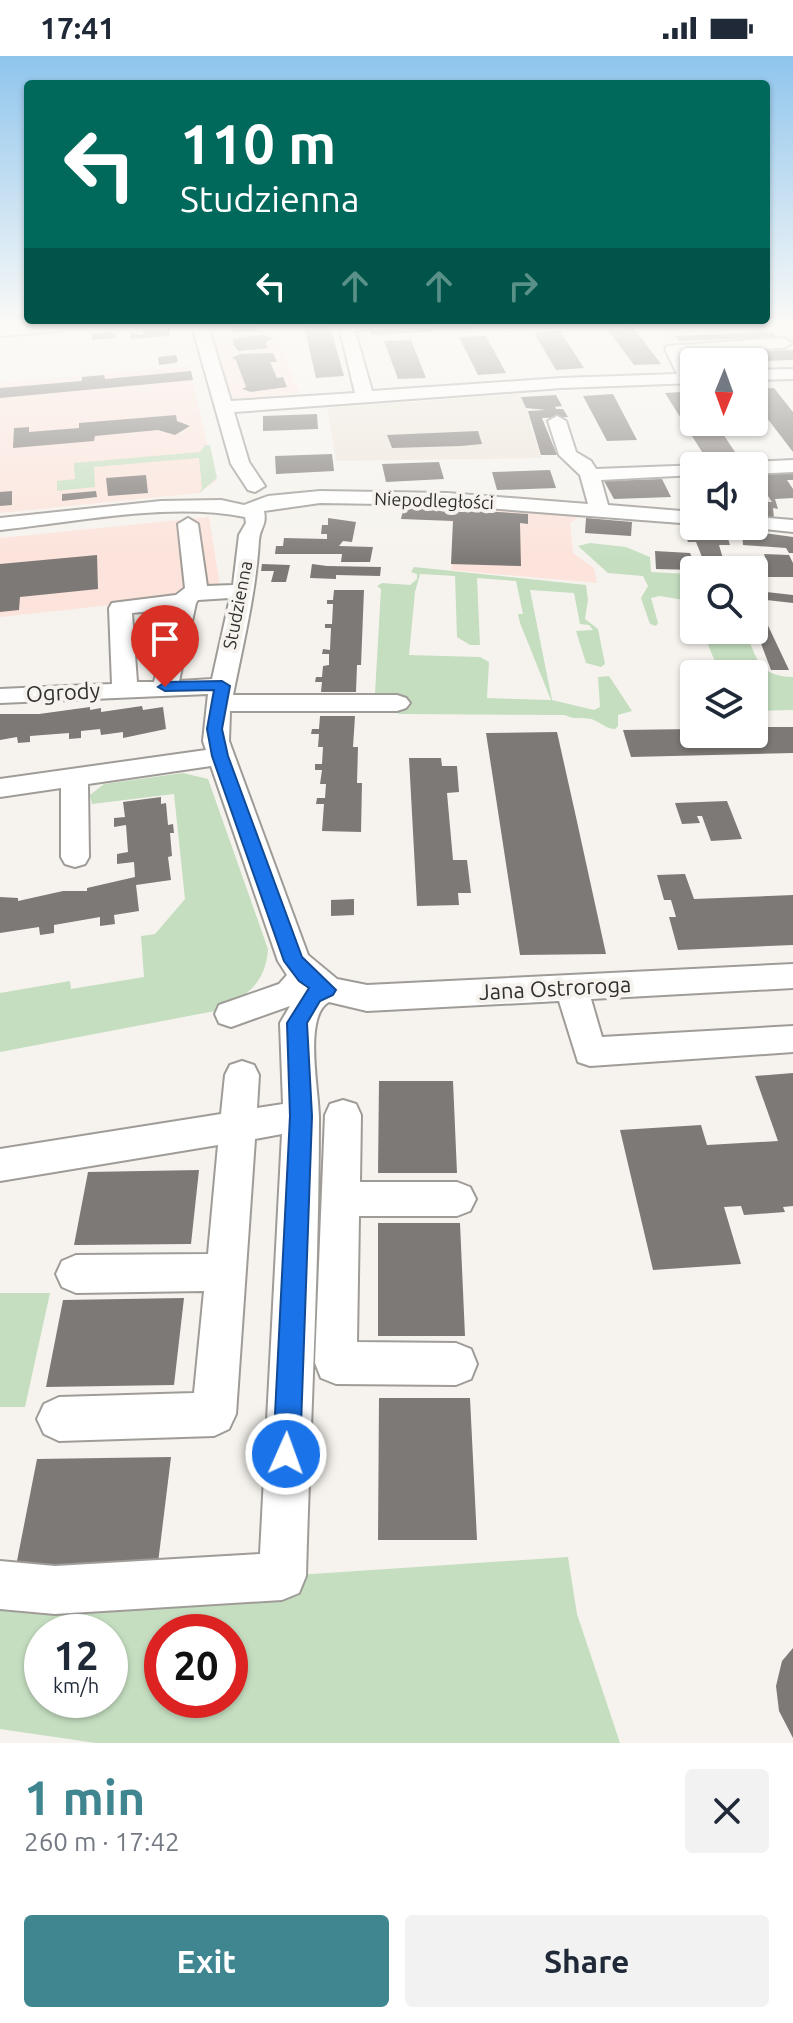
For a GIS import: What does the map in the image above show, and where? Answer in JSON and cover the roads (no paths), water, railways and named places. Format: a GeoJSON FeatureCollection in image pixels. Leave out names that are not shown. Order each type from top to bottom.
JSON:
{"type":"FeatureCollection","features":[{"type":"Feature","properties":{"kind":"street"},"geometry":{"type":"LineString","coordinates":[[225,407],[257,405]]}},
{"type":"Feature","properties":{"kind":"street","name":"Studzienna"},"geometry":{"type":"LineString","coordinates":[[225,407],[236,470],[250,474],[240,524],[249,535],[242,591],[214,729],[220,756],[294,961],[317,984]]}},
{"type":"Feature","properties":{"kind":"street"},"geometry":{"type":"LineString","coordinates":[[557,421],[568,455],[584,465],[590,475],[600,511]]}},
{"type":"Feature","properties":{"kind":"street"},"geometry":{"type":"LineString","coordinates":[[768,467],[793,466]]}},
{"type":"Feature","properties":{"kind":"street"},"geometry":{"type":"LineString","coordinates":[[590,475],[680,470]]}},
{"type":"Feature","properties":{"kind":"street","name":"Niepodległości"},"geometry":{"type":"LineString","coordinates":[[0,524],[161,507],[320,497],[447,499],[680,517]]}},
{"type":"Feature","properties":{"kind":"street"},"geometry":{"type":"LineString","coordinates":[[165,687],[192,597],[188,524]]}},
{"type":"Feature","properties":{"kind":"street"},"geometry":{"type":"LineString","coordinates":[[768,524],[793,526]]}},
{"type":"Feature","properties":{"kind":"street"},"geometry":{"type":"LineString","coordinates":[[125,688],[120,608],[242,591]]}},
{"type":"Feature","properties":{"kind":"street","name":"Ogrody"},"geometry":{"type":"LineString","coordinates":[[0,696],[165,687],[220,694]]}},
{"type":"Feature","properties":{"kind":"street"},"geometry":{"type":"LineString","coordinates":[[220,694],[397,703]]}},
{"type":"Feature","properties":{"kind":"street"},"geometry":{"type":"LineString","coordinates":[[0,788],[220,756]]}},
{"type":"Feature","properties":{"kind":"street"},"geometry":{"type":"LineString","coordinates":[[74,778],[75,857]]}},
{"type":"Feature","properties":{"kind":"street","name":"Jana Ostroroga"},"geometry":{"type":"LineString","coordinates":[[317,984],[367,998],[793,976]]}},
{"type":"Feature","properties":{"kind":"street"},"geometry":{"type":"LineString","coordinates":[[231,1014],[317,984]]}},
{"type":"Feature","properties":{"kind":"street"},"geometry":{"type":"LineString","coordinates":[[0,1585],[55,1590],[282,1576],[301,1116],[297,1023],[317,984]]}},
{"type":"Feature","properties":{"kind":"street"},"geometry":{"type":"LineString","coordinates":[[571,987],[590,1052],[793,1039]]}},
{"type":"Feature","properties":{"kind":"street"},"geometry":{"type":"LineString","coordinates":[[59,1419],[214,1414],[242,1075]]}},
{"type":"Feature","properties":{"kind":"street"},"geometry":{"type":"LineString","coordinates":[[343,1115],[336,1363],[456,1364]]}},
{"type":"Feature","properties":{"kind":"street"},"geometry":{"type":"LineString","coordinates":[[0,1165],[301,1116]]}},
{"type":"Feature","properties":{"kind":"street"},"geometry":{"type":"LineString","coordinates":[[341,1199],[457,1199]]}},
{"type":"Feature","properties":{"kind":"street"},"geometry":{"type":"LineString","coordinates":[[76,1274],[226,1272]]}}]}
